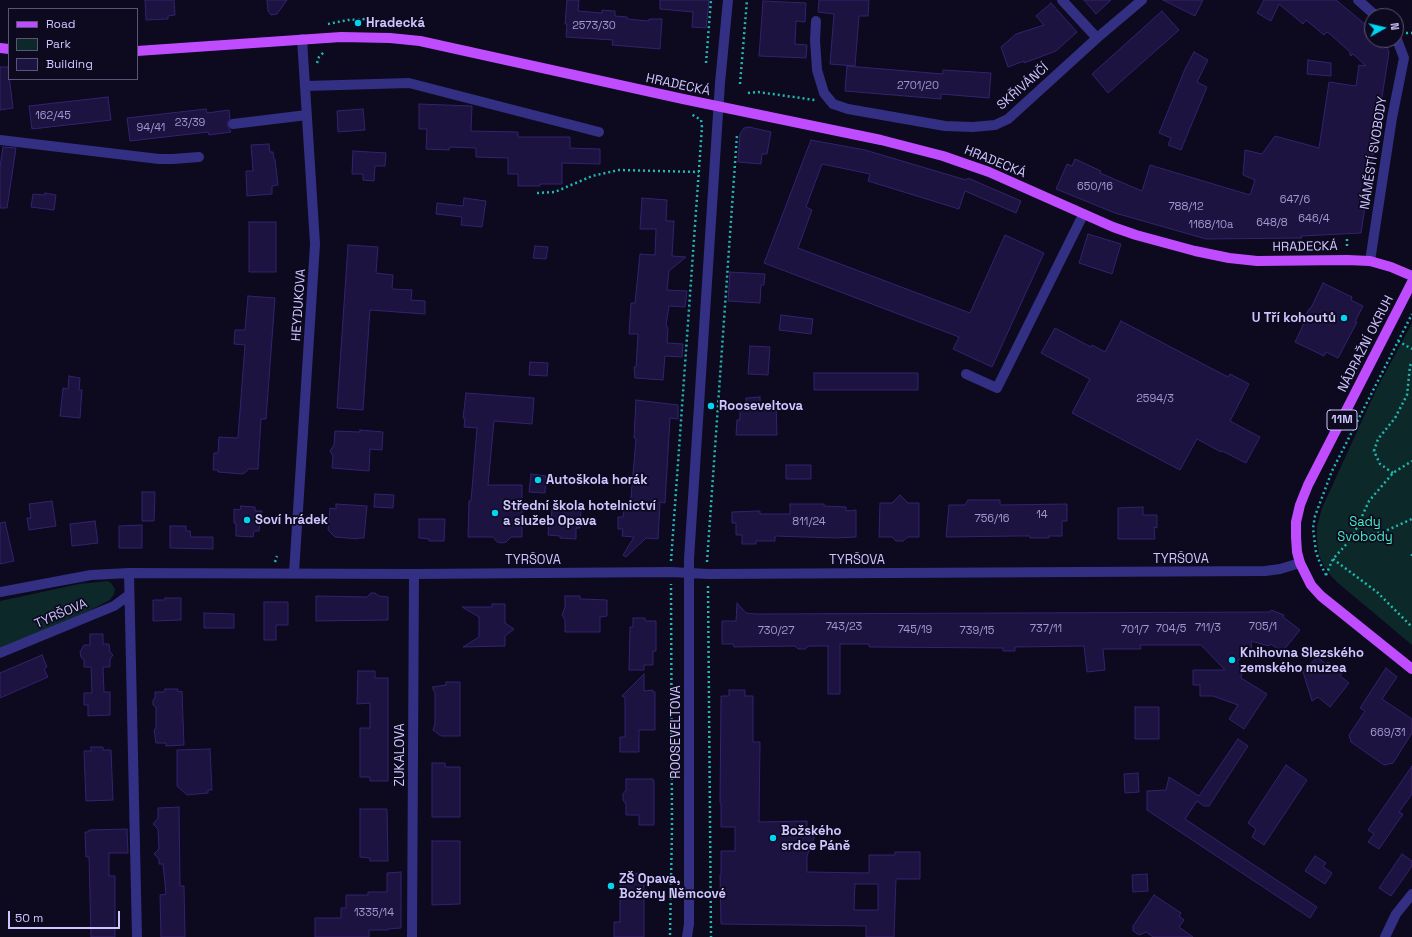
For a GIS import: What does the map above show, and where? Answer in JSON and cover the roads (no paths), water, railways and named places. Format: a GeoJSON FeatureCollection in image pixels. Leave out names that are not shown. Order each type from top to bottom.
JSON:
{"type":"FeatureCollection","features":[{"type":"Feature","properties":{"kind":"main road","name":"HRADECKÁ"},"geometry":{"type":"LineString","coordinates":[[138,51],[341,37],[390,38],[420,41],[881,140],[943,156],[982,169],[1083,214],[1136,235],[1195,251],[1229,258],[1276,261],[1370,261],[1391,267],[1412,276]]}},
{"type":"Feature","properties":{"kind":"main road","name":"NÁDRAŽNÍ OKRUH"},"geometry":{"type":"LineString","coordinates":[[1412,282],[1318,465],[1300,505],[1296,522],[1297,552],[1300,563],[1311,585],[1321,596],[1412,669]]}},
{"type":"Feature","properties":{"kind":"street","name":"ROOSEVELTOVA"},"geometry":{"type":"LineString","coordinates":[[687,937],[689,924],[690,572],[719,106],[728,0]]}},
{"type":"Feature","properties":{"kind":"street"},"geometry":{"type":"LineString","coordinates":[[1062,0],[1097,38]]}},
{"type":"Feature","properties":{"kind":"street","name":"SKŘIVÁNČÍ"},"geometry":{"type":"LineString","coordinates":[[816,21],[815,40],[818,70],[824,93],[833,104],[848,109],[960,127],[981,127],[995,125],[1008,119],[1097,38],[1142,0]]}},
{"type":"Feature","properties":{"kind":"street"},"geometry":{"type":"LineString","coordinates":[[1358,0],[1367,8]]}},
{"type":"Feature","properties":{"kind":"street","name":"HEYDUKOVA"},"geometry":{"type":"LineString","coordinates":[[294,573],[315,258],[308,115],[302,39]]}},
{"type":"Feature","properties":{"kind":"street"},"geometry":{"type":"LineString","coordinates":[[1402,48],[1408,60]]}},
{"type":"Feature","properties":{"kind":"street","name":"NÁMĚSTÍ SVOBODY"},"geometry":{"type":"LineString","coordinates":[[1370,261],[1392,118],[1408,60]]}},
{"type":"Feature","properties":{"kind":"street"},"geometry":{"type":"LineString","coordinates":[[306,86],[409,83],[599,132]]}},
{"type":"Feature","properties":{"kind":"street"},"geometry":{"type":"LineString","coordinates":[[234,124],[308,115]]}},
{"type":"Feature","properties":{"kind":"street"},"geometry":{"type":"LineString","coordinates":[[0,140],[159,159],[199,157]]}},
{"type":"Feature","properties":{"kind":"street"},"geometry":{"type":"LineString","coordinates":[[966,374],[997,388],[1083,214]]}},
{"type":"Feature","properties":{"kind":"street","name":"TYRŠOVA"},"geometry":{"type":"LineString","coordinates":[[0,592],[91,575],[129,573],[414,574],[690,572],[708,574],[1265,571],[1280,569],[1300,563]]}},
{"type":"Feature","properties":{"kind":"street"},"geometry":{"type":"LineString","coordinates":[[129,573],[137,937]]}},
{"type":"Feature","properties":{"kind":"street","name":"ZUKALOVA"},"geometry":{"type":"LineString","coordinates":[[412,937],[414,574]]}},
{"type":"Feature","properties":{"kind":"street","name":"TYRŠOVA"},"geometry":{"type":"LineString","coordinates":[[0,653],[114,606],[129,595]]}},
{"type":"Feature","properties":{"kind":"street"},"geometry":{"type":"LineString","coordinates":[[1385,937],[1396,914],[1412,894]]}},
{"type":"Feature","properties":{"kind":"place","name":"Hradecká"},"geometry":{"type":"Point","coordinates":[358,23]}},
{"type":"Feature","properties":{"kind":"place","name":"U Tří kohoutů"},"geometry":{"type":"Point","coordinates":[1344,318]}},
{"type":"Feature","properties":{"kind":"place","name":"Rooseveltova"},"geometry":{"type":"Point","coordinates":[711,406]}},
{"type":"Feature","properties":{"kind":"place","name":"Autoškola horák"},"geometry":{"type":"Point","coordinates":[538,480]}},
{"type":"Feature","properties":{"kind":"place","name":"Střední škola hotelnictví a služeb Opava"},"geometry":{"type":"Point","coordinates":[495,513]}},
{"type":"Feature","properties":{"kind":"place","name":"Soví hrádek"},"geometry":{"type":"Point","coordinates":[247,520]}},
{"type":"Feature","properties":{"kind":"place","name":"Knihovna Slezského zemského muzea"},"geometry":{"type":"Point","coordinates":[1232,660]}},
{"type":"Feature","properties":{"kind":"place","name":"Božského srdce Páně"},"geometry":{"type":"Point","coordinates":[773,838]}},
{"type":"Feature","properties":{"kind":"place","name":"ZŠ Opava, Boženy Němcové"},"geometry":{"type":"Point","coordinates":[611,886]}},
{"type":"Feature","properties":{"kind":"park label","name":"Sady Svobody"},"geometry":{"type":"Point","coordinates":[1365,530]}}]}
